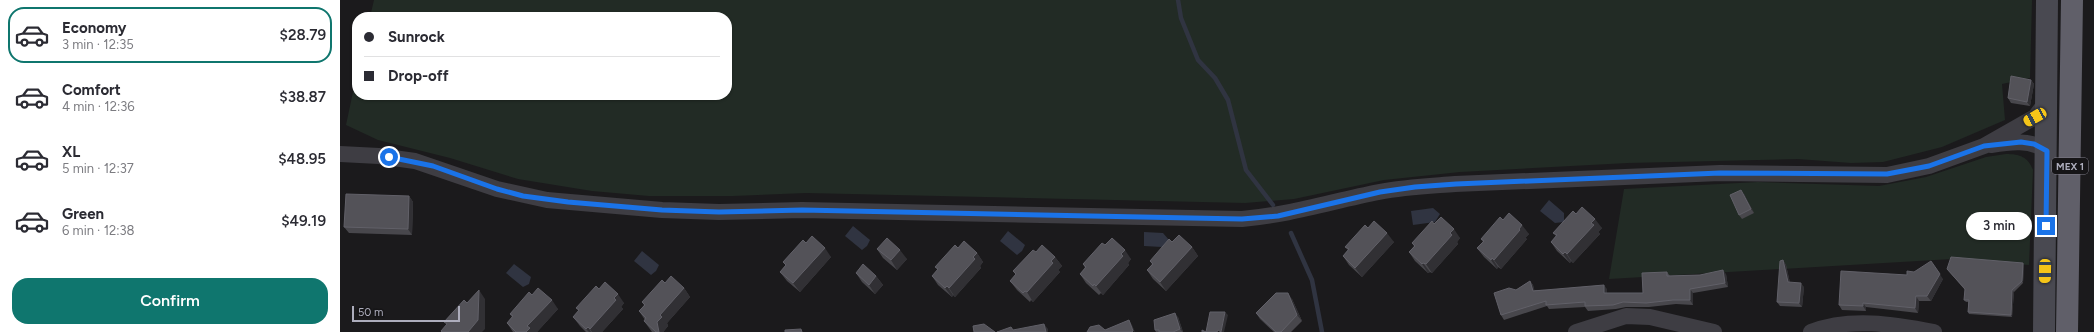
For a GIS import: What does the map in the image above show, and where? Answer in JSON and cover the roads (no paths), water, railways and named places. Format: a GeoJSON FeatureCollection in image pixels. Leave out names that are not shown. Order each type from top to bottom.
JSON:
{"type":"FeatureCollection","features":[{"type":"Feature","properties":{"kind":"highway","name":"MEX 1"},"geometry":{"type":"LineString","coordinates":[[2068,332],[2072,0]]}},
{"type":"Feature","properties":{"kind":"main road"},"geometry":{"type":"LineString","coordinates":[[2044,332],[2047,151],[2047,0]]}},
{"type":"Feature","properties":{"kind":"street"},"geometry":{"type":"LineString","coordinates":[[340,154],[380,156],[415,161],[497,189],[539,198],[662,210],[719,212],[802,210],[1242,219],[1278,216],[1380,192],[1415,187],[1456,184],[1720,173],[1887,174],[1929,166],[1984,146],[2035,117],[2047,102]]}},
{"type":"Feature","properties":{"kind":"street"},"geometry":{"type":"LineString","coordinates":[[1984,146],[2021,142],[2034,144],[2047,151]]}},
{"type":"Feature","properties":{"kind":"street"},"geometry":{"type":"LineString","coordinates":[[1576,332],[1626,316],[1650,317],[1680,328],[1714,332]]}},
{"type":"Feature","properties":{"kind":"street"},"geometry":{"type":"LineString","coordinates":[[1811,332],[1825,326],[1850,323],[1901,325],[1934,332]]}},
{"type":"Feature","properties":{"kind":"water"},"geometry":{"type":"Polygon","coordinates":[[[1549,200],[1564,213],[1564,222],[1555,223],[1540,211],[1549,200]]]}},
{"type":"Feature","properties":{"kind":"water"},"geometry":{"type":"Polygon","coordinates":[[[1433,208],[1440,214],[1435,222],[1413,225],[1411,211],[1433,208]]]}},
{"type":"Feature","properties":{"kind":"water"},"geometry":{"type":"Polygon","coordinates":[[[853,226],[870,240],[867,246],[862,250],[845,236],[853,226]]]}},
{"type":"Feature","properties":{"kind":"water"},"geometry":{"type":"Polygon","coordinates":[[[1008,231],[1025,245],[1022,251],[1017,255],[1000,241],[1008,231]]]}},
{"type":"Feature","properties":{"kind":"water"},"geometry":{"type":"Polygon","coordinates":[[[1144,232],[1163,233],[1169,240],[1162,247],[1144,246],[1144,232]]]}},
{"type":"Feature","properties":{"kind":"water"},"geometry":{"type":"Polygon","coordinates":[[[642,251],[659,265],[656,271],[651,275],[634,261],[642,251]]]}},
{"type":"Feature","properties":{"kind":"water"},"geometry":{"type":"Polygon","coordinates":[[[514,264],[531,277],[529,284],[523,287],[506,273],[514,264]]]}},
{"type":"Feature","properties":{"kind":"waterway"},"geometry":{"type":"LineString","coordinates":[[1178,0],[1181,18],[1198,60],[1215,78],[1228,100],[1246,170],[1273,205]]}},
{"type":"Feature","properties":{"kind":"waterway"},"geometry":{"type":"LineString","coordinates":[[1291,233],[1312,280],[1322,332]]}}]}
